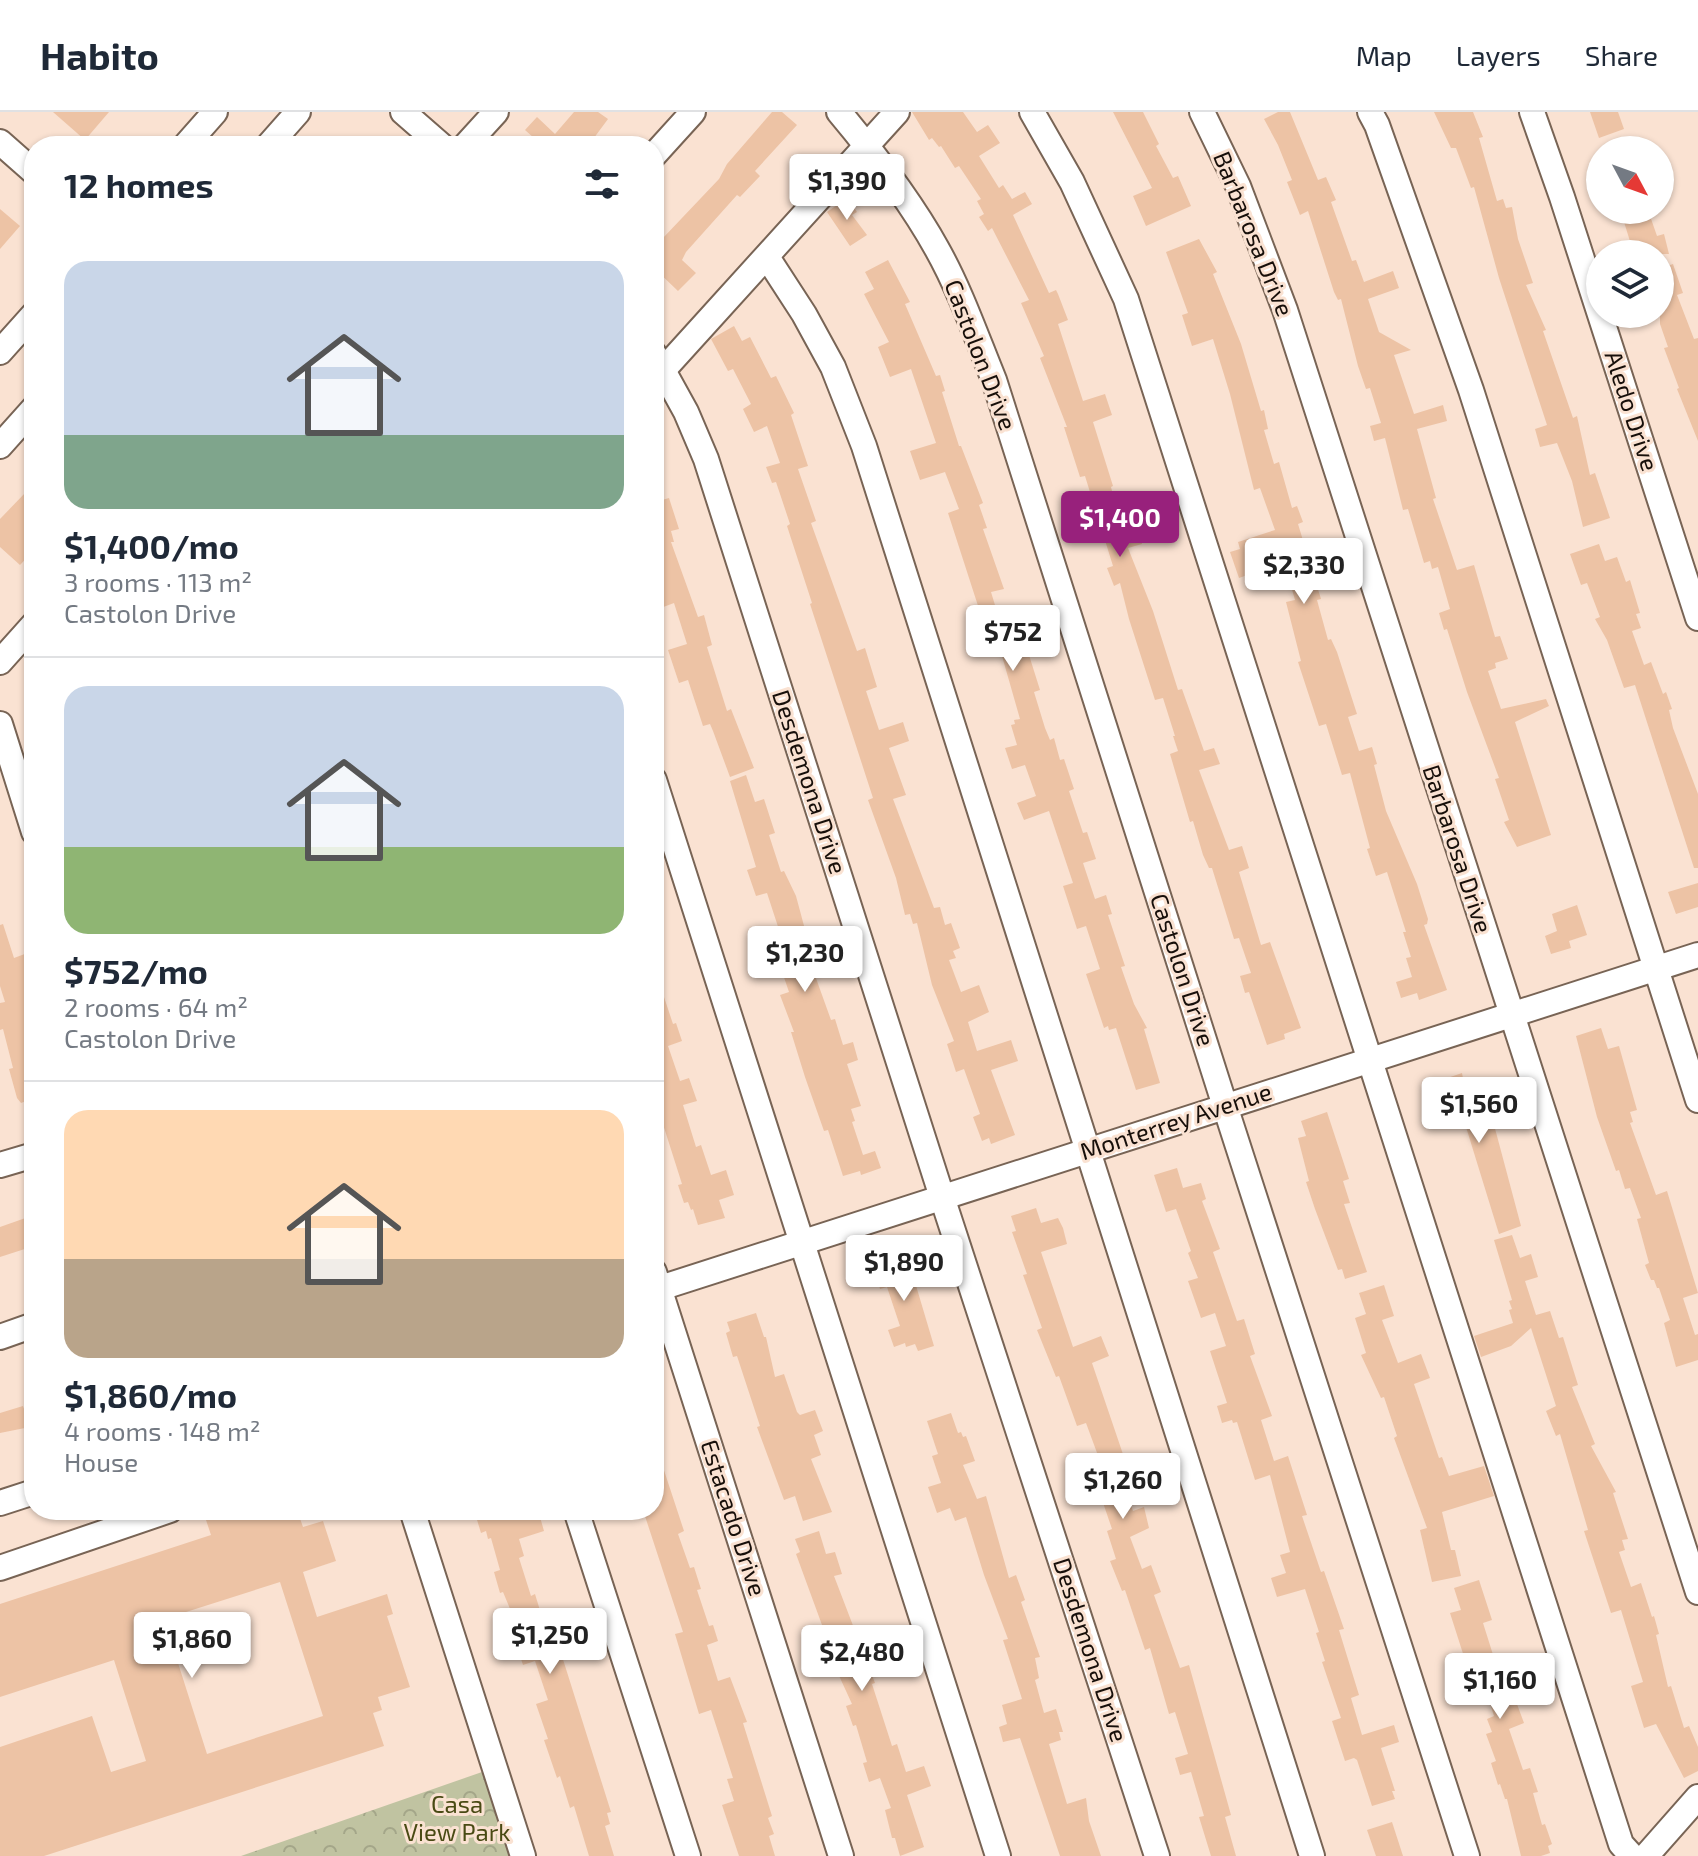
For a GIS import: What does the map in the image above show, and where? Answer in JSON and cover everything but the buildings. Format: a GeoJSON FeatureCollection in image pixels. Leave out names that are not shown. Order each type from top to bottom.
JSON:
{"type":"FeatureCollection","features":[{"type":"Feature","properties":{"kind":"street"},"geometry":{"type":"LineString","coordinates":[[194,136],[215,112]]}},
{"type":"Feature","properties":{"kind":"street"},"geometry":{"type":"LineString","coordinates":[[277,136],[298,112]]}},
{"type":"Feature","properties":{"kind":"street"},"geometry":{"type":"LineString","coordinates":[[403,112],[431,136]]}},
{"type":"Feature","properties":{"kind":"street"},"geometry":{"type":"LineString","coordinates":[[474,136],[496,112]]}},
{"type":"Feature","properties":{"kind":"street"},"geometry":{"type":"LineString","coordinates":[[664,144],[693,112]]}},
{"type":"Feature","properties":{"kind":"street","name":"Castolon Drive"},"geometry":{"type":"LineString","coordinates":[[839,112],[898,187],[937,249],[962,300],[994,380],[1467,1856]]}},
{"type":"Feature","properties":{"kind":"street"},"geometry":{"type":"LineString","coordinates":[[664,361],[767,257],[897,112]]}},
{"type":"Feature","properties":{"kind":"street"},"geometry":{"type":"LineString","coordinates":[[1032,112],[1072,182],[1126,299],[1621,1844],[1632,1856]]}},
{"type":"Feature","properties":{"kind":"street","name":"Barbarosa Drive"},"geometry":{"type":"LineString","coordinates":[[1202,112],[1238,186],[1285,310],[1698,1592]]}},
{"type":"Feature","properties":{"kind":"street"},"geometry":{"type":"LineString","coordinates":[[1370,112],[1471,390],[1698,1100]]}},
{"type":"Feature","properties":{"kind":"street","name":"Aledo Drive"},"geometry":{"type":"LineString","coordinates":[[1532,112],[1698,618]]}},
{"type":"Feature","properties":{"kind":"street"},"geometry":{"type":"LineString","coordinates":[[0,142],[24,163]]}},
{"type":"Feature","properties":{"kind":"street"},"geometry":{"type":"LineString","coordinates":[[767,257],[804,314],[833,367],[864,446],[1312,1856]]}},
{"type":"Feature","properties":{"kind":"street"},"geometry":{"type":"LineString","coordinates":[[1,348],[24,324]]}},
{"type":"Feature","properties":{"kind":"street","name":"Desdemona Drive"},"geometry":{"type":"LineString","coordinates":[[664,381],[706,459],[1157,1856]]}},
{"type":"Feature","properties":{"kind":"street"},"geometry":{"type":"LineString","coordinates":[[0,446],[24,419]]}},
{"type":"Feature","properties":{"kind":"street"},"geometry":{"type":"LineString","coordinates":[[0,662],[24,635]]}},
{"type":"Feature","properties":{"kind":"street"},"geometry":{"type":"LineString","coordinates":[[0,724],[24,800]]}},
{"type":"Feature","properties":{"kind":"street"},"geometry":{"type":"LineString","coordinates":[[664,811],[998,1856]]}},
{"type":"Feature","properties":{"kind":"street","name":"Monterrey Avenue"},"geometry":{"type":"LineString","coordinates":[[664,1282],[801,1242],[1698,955]]}},
{"type":"Feature","properties":{"kind":"street"},"geometry":{"type":"LineString","coordinates":[[0,1165],[24,1158]]}},
{"type":"Feature","properties":{"kind":"street","name":"Estacado Drive"},"geometry":{"type":"LineString","coordinates":[[664,1309],[841,1856]]}},
{"type":"Feature","properties":{"kind":"street"},"geometry":{"type":"LineString","coordinates":[[0,1337],[24,1329]]}},
{"type":"Feature","properties":{"kind":"street"},"geometry":{"type":"LineString","coordinates":[[0,1503],[24,1495]]}},
{"type":"Feature","properties":{"kind":"street"},"geometry":{"type":"LineString","coordinates":[[0,1568],[141,1520]]}},
{"type":"Feature","properties":{"kind":"street"},"geometry":{"type":"LineString","coordinates":[[415,1520],[523,1856]]}},
{"type":"Feature","properties":{"kind":"street"},"geometry":{"type":"LineString","coordinates":[[579,1520],[688,1856]]}},
{"type":"Feature","properties":{"kind":"street"},"geometry":{"type":"LineString","coordinates":[[1646,1856],[1698,1797]]}},
{"type":"Feature","properties":{"kind":"green space","name":"Casa View Park"},"geometry":{"type":"Polygon","coordinates":[[[482,1772],[509,1856],[241,1856],[482,1772]]]}}]}
